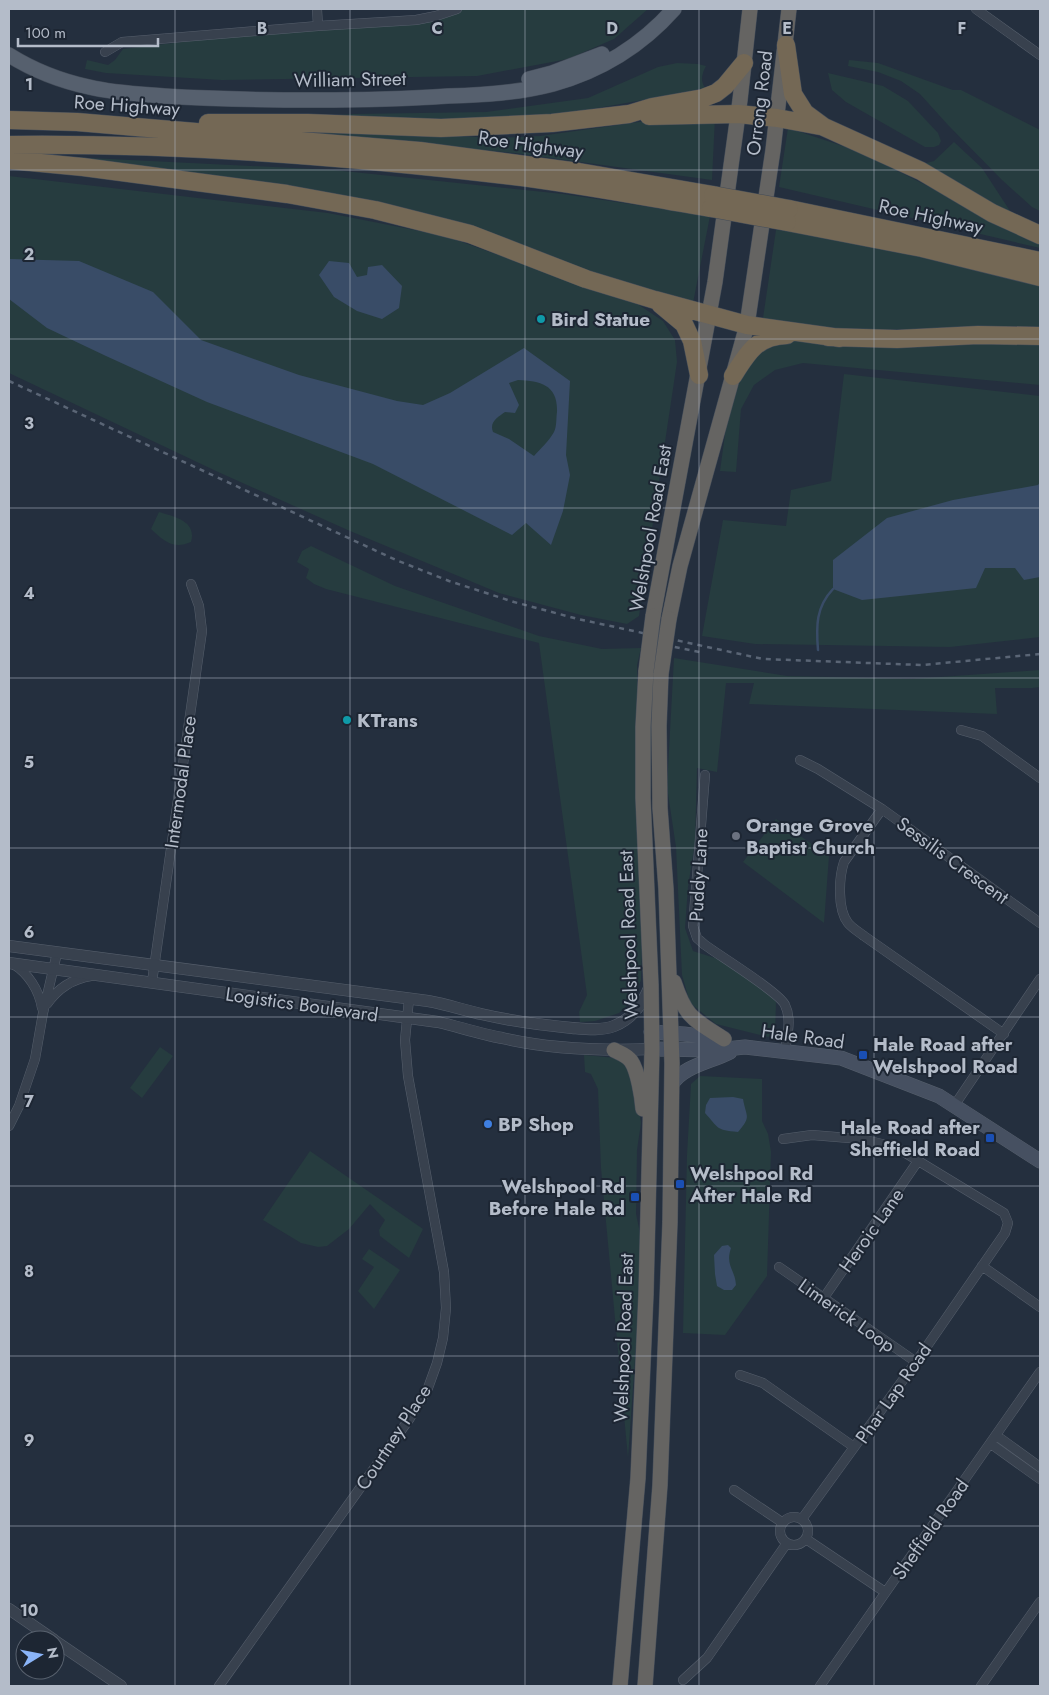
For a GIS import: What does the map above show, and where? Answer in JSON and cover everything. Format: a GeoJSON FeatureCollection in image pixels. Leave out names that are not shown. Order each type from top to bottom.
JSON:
{"type":"FeatureCollection","features":[{"type":"Feature","properties":{"kind":"highway","name":"Orrong Road"},"geometry":{"type":"LineString","coordinates":[[717,197],[738,114],[750,9]]}},
{"type":"Feature","properties":{"kind":"highway","name":"Orrong Road"},"geometry":{"type":"LineString","coordinates":[[766,201],[778,118],[789,9]]}},
{"type":"Feature","properties":{"kind":"highway"},"geometry":{"type":"LineString","coordinates":[[786,45],[793,94],[805,112],[824,127]]}},
{"type":"Feature","properties":{"kind":"highway"},"geometry":{"type":"LineString","coordinates":[[77,122],[308,123],[441,128],[552,124],[629,114],[652,107],[702,98],[716,93],[725,86],[744,63]]}},
{"type":"Feature","properties":{"kind":"highway"},"geometry":{"type":"LineString","coordinates":[[629,114],[654,117],[738,114],[778,118],[824,127],[921,171],[992,213],[1040,235]]}},
{"type":"Feature","properties":{"kind":"highway","name":"Roe Highway"},"geometry":{"type":"LineString","coordinates":[[9,120],[77,122],[420,151],[579,172],[717,197],[1040,277]]}},
{"type":"Feature","properties":{"kind":"highway","name":"Roe Highway"},"geometry":{"type":"LineString","coordinates":[[9,145],[71,144],[167,147],[291,154],[717,197]]}},
{"type":"Feature","properties":{"kind":"highway"},"geometry":{"type":"LineString","coordinates":[[9,160],[84,167],[287,194],[375,210],[470,234],[586,279],[709,315],[747,325],[840,338]]}},
{"type":"Feature","properties":{"kind":"highway","name":"Welshpool Road East"},"geometry":{"type":"LineString","coordinates":[[620,1686],[638,1478],[652,1049],[643,798],[643,727],[646,671],[653,616],[709,315],[717,197]]}},
{"type":"Feature","properties":{"kind":"highway","name":"Welshpool Road East"},"geometry":{"type":"LineString","coordinates":[[644,1686],[660,1485],[668,1295],[672,1084],[666,889],[660,808],[659,726],[661,674],[669,619],[680,566],[747,325],[766,201]]}},
{"type":"Feature","properties":{"kind":"highway","name":"Roe Highway"},"geometry":{"type":"LineString","coordinates":[[788,215],[1040,261]]}},
{"type":"Feature","properties":{"kind":"highway"},"geometry":{"type":"LineString","coordinates":[[655,300],[684,324],[692,341],[699,375]]}},
{"type":"Feature","properties":{"kind":"highway"},"geometry":{"type":"LineString","coordinates":[[733,376],[747,353],[766,338],[777,336],[897,339],[978,335],[1040,336]]}},
{"type":"Feature","properties":{"kind":"highway"},"geometry":{"type":"LineString","coordinates":[[669,968],[678,995],[688,1013],[696,1022],[724,1038]]}},
{"type":"Feature","properties":{"kind":"highway"},"geometry":{"type":"LineString","coordinates":[[614,1050],[631,1061],[635,1068],[641,1095],[643,1108],[639,1211],[646,1234]]}},
{"type":"Feature","properties":{"kind":"main road","name":"William Street"},"geometry":{"type":"LineString","coordinates":[[9,45],[61,69],[92,78],[126,83],[252,90],[379,90],[488,85],[526,80],[589,60],[605,52],[633,33],[660,9]]}},
{"type":"Feature","properties":{"kind":"main road","name":"William Street"},"geometry":{"type":"LineString","coordinates":[[9,55],[59,79],[126,93],[254,100],[381,100],[488,94],[527,90],[554,84],[585,73],[640,42],[674,9]]}},
{"type":"Feature","properties":{"kind":"main road","name":"Hale Road"},"geometry":{"type":"LineString","coordinates":[[651,1032],[724,1038],[741,1048]]}},
{"type":"Feature","properties":{"kind":"main road","name":"Hale Road"},"geometry":{"type":"LineString","coordinates":[[652,1049],[716,1050],[741,1048],[841,1058],[938,1096],[1040,1161]]}},
{"type":"Feature","properties":{"kind":"main road"},"geometry":{"type":"LineString","coordinates":[[672,1084],[682,1072],[741,1048]]}},
{"type":"Feature","properties":{"kind":"street"},"geometry":{"type":"LineString","coordinates":[[317,9],[318,26]]}},
{"type":"Feature","properties":{"kind":"street"},"geometry":{"type":"LineString","coordinates":[[106,52],[122,42],[416,20],[458,9]]}},
{"type":"Feature","properties":{"kind":"street"},"geometry":{"type":"LineString","coordinates":[[976,9],[1040,54]]}},
{"type":"Feature","properties":{"kind":"street","name":"Intermodal Place"},"geometry":{"type":"LineString","coordinates":[[152,982],[202,630],[199,606],[191,584]]}},
{"type":"Feature","properties":{"kind":"street"},"geometry":{"type":"LineString","coordinates":[[961,730],[982,736],[1040,778]]}},
{"type":"Feature","properties":{"kind":"street"},"geometry":{"type":"LineString","coordinates":[[800,760],[882,808]]}},
{"type":"Feature","properties":{"kind":"street","name":"Puddy Lane"},"geometry":{"type":"LineString","coordinates":[[706,775],[693,926],[697,938],[705,945],[775,993],[785,1004],[789,1019],[785,1051]]}},
{"type":"Feature","properties":{"kind":"street","name":"Sessilis Crescent"},"geometry":{"type":"LineString","coordinates":[[1004,1034],[848,923],[840,897],[841,870],[844,862],[882,808],[1040,924]]}},
{"type":"Feature","properties":{"kind":"street","name":"Logistics Boulevard"},"geometry":{"type":"LineString","coordinates":[[9,946],[443,1004],[480,1014],[545,1026],[588,1029],[613,1026],[630,1016],[645,997],[650,985]]}},
{"type":"Feature","properties":{"kind":"street"},"geometry":{"type":"LineString","coordinates":[[9,1126],[19,1106],[36,1059],[42,1013],[57,952]]}},
{"type":"Feature","properties":{"kind":"street"},"geometry":{"type":"LineString","coordinates":[[10,963],[18,967],[35,986],[40,998],[42,1013]]}},
{"type":"Feature","properties":{"kind":"street","name":"Logistics Boulevard"},"geometry":{"type":"LineString","coordinates":[[10,963],[438,1022],[527,1043],[614,1050],[652,1049]]}},
{"type":"Feature","properties":{"kind":"street"},"geometry":{"type":"LineString","coordinates":[[42,1013],[48,1002],[59,990],[72,981],[89,976],[107,976]]}},
{"type":"Feature","properties":{"kind":"street"},"geometry":{"type":"LineString","coordinates":[[954,1106],[1040,979]]}},
{"type":"Feature","properties":{"kind":"street","name":"Courtney Place"},"geometry":{"type":"LineString","coordinates":[[219,1686],[410,1418],[428,1388],[437,1363],[443,1338],[446,1308],[444,1272],[408,1076],[405,1040],[408,999]]}},
{"type":"Feature","properties":{"kind":"street"},"geometry":{"type":"LineString","coordinates":[[784,1139],[812,1135],[861,1139],[902,1151],[918,1160]]}},
{"type":"Feature","properties":{"kind":"street","name":"Phar Lap Road"},"geometry":{"type":"LineString","coordinates":[[802,1519],[916,1362],[1005,1233],[1008,1223],[1004,1213],[918,1160]]}},
{"type":"Feature","properties":{"kind":"street","name":"Heroic Lane"},"geometry":{"type":"LineString","coordinates":[[823,1299],[918,1160]]}},
{"type":"Feature","properties":{"kind":"street"},"geometry":{"type":"LineString","coordinates":[[982,1266],[1040,1307]]}},
{"type":"Feature","properties":{"kind":"street","name":"Limerick Loop"},"geometry":{"type":"LineString","coordinates":[[779,1268],[916,1362]]}},
{"type":"Feature","properties":{"kind":"street","name":"Sheffield Road"},"geometry":{"type":"LineString","coordinates":[[822,1683],[997,1436],[1040,1372]]}},
{"type":"Feature","properties":{"kind":"street"},"geometry":{"type":"LineString","coordinates":[[740,1375],[763,1383],[854,1447]]}},
{"type":"Feature","properties":{"kind":"street"},"geometry":{"type":"LineString","coordinates":[[997,1436],[1040,1479]]}},
{"type":"Feature","properties":{"kind":"street"},"geometry":{"type":"LineString","coordinates":[[991,1444],[1028,1465],[1040,1467]]}},
{"type":"Feature","properties":{"kind":"street"},"geometry":{"type":"LineString","coordinates":[[734,1490],[783,1523]]}},
{"type":"Feature","properties":{"kind":"street"},"geometry":{"type":"LineString","coordinates":[[790,1518],[802,1519],[808,1529],[806,1539],[797,1545],[787,1543],[780,1534],[783,1523],[790,1518]]}},
{"type":"Feature","properties":{"kind":"street"},"geometry":{"type":"LineString","coordinates":[[806,1539],[885,1592]]}},
{"type":"Feature","properties":{"kind":"street"},"geometry":{"type":"LineString","coordinates":[[684,1680],[707,1658],[787,1543]]}},
{"type":"Feature","properties":{"kind":"street"},"geometry":{"type":"LineString","coordinates":[[981,1686],[1040,1602]]}},
{"type":"Feature","properties":{"kind":"street"},"geometry":{"type":"LineString","coordinates":[[9,1609],[39,1630]]}},
{"type":"Feature","properties":{"kind":"street"},"geometry":{"type":"LineString","coordinates":[[65,1648],[121,1686]]}},
{"type":"Feature","properties":{"kind":"street"},"geometry":{"type":"LineString","coordinates":[[822,1683],[832,1686]]}},
{"type":"Feature","properties":{"kind":"green space"},"geometry":{"type":"Polygon","coordinates":[[[457,9],[648,9],[614,39],[568,59],[477,76],[222,80],[106,73],[85,69],[87,60],[108,65],[115,60],[123,49],[318,26],[416,20],[457,9]]]}},
{"type":"Feature","properties":{"kind":"green space"},"geometry":{"type":"Polygon","coordinates":[[[849,60],[878,63],[953,90],[961,90],[1040,130],[1040,211],[1032,207],[1002,180],[920,94],[901,81],[878,72],[848,66],[849,60]]]}},
{"type":"Feature","properties":{"kind":"green space"},"geometry":{"type":"Polygon","coordinates":[[[677,63],[706,66],[702,77],[705,88],[575,112],[493,120],[296,118],[353,114],[486,112],[588,98],[658,67],[677,63]]]}},
{"type":"Feature","properties":{"kind":"green space"},"geometry":{"type":"Polygon","coordinates":[[[828,73],[883,86],[908,101],[938,133],[941,141],[939,145],[925,147],[846,102],[832,90],[828,73]]]}},
{"type":"Feature","properties":{"kind":"green space"},"geometry":{"type":"Polygon","coordinates":[[[715,117],[712,180],[515,153],[243,129],[404,133],[494,138],[540,136],[639,122],[715,117]]]}},
{"type":"Feature","properties":{"kind":"green space"},"geometry":{"type":"Polygon","coordinates":[[[788,128],[858,151],[1019,232],[1040,240],[1040,248],[779,187],[788,128]]]}},
{"type":"Feature","properties":{"kind":"green space"},"geometry":{"type":"Polygon","coordinates":[[[954,142],[982,168],[1012,214],[922,164],[934,161],[954,142]]]}},
{"type":"Feature","properties":{"kind":"green space"},"geometry":{"type":"Polygon","coordinates":[[[9,154],[334,170],[563,194],[710,216],[693,303],[646,294],[460,224],[9,154]]]}},
{"type":"Feature","properties":{"kind":"green space"},"geometry":{"type":"Polygon","coordinates":[[[9,176],[328,213],[445,236],[639,305],[663,321],[675,340],[677,362],[639,616],[627,624],[581,615],[499,593],[350,531],[216,471],[9,373],[9,176]]]}},
{"type":"Feature","properties":{"kind":"green space"},"geometry":{"type":"Polygon","coordinates":[[[776,230],[809,232],[878,246],[1040,286],[1040,327],[1008,326],[852,331],[808,329],[763,318],[776,230]]]}},
{"type":"Feature","properties":{"kind":"green space"},"geometry":{"type":"Polygon","coordinates":[[[1040,336],[1040,385],[803,363],[775,370],[754,385],[741,409],[736,472],[720,471],[733,376],[766,339],[1040,336]]]}},
{"type":"Feature","properties":{"kind":"green space"},"geometry":{"type":"Polygon","coordinates":[[[844,374],[1040,396],[1040,637],[950,647],[755,644],[702,636],[723,520],[786,526],[791,490],[831,481],[844,374]]]}},
{"type":"Feature","properties":{"kind":"green space"},"geometry":{"type":"Polygon","coordinates":[[[159,512],[178,518],[188,525],[191,529],[191,542],[174,545],[151,529],[159,512]]]}},
{"type":"Feature","properties":{"kind":"green space"},"geometry":{"type":"Polygon","coordinates":[[[311,546],[395,586],[539,636],[602,649],[641,648],[637,665],[643,917],[641,980],[633,1000],[619,1013],[595,1021],[580,1022],[579,1012],[587,995],[539,643],[326,589],[314,584],[306,578],[309,569],[297,562],[302,551],[311,546]]]}},
{"type":"Feature","properties":{"kind":"green space"},"geometry":{"type":"Polygon","coordinates":[[[674,658],[787,676],[912,679],[1040,670],[1040,687],[995,688],[997,714],[749,704],[754,683],[726,683],[717,772],[697,768],[695,842],[688,887],[685,928],[693,951],[718,959],[768,993],[776,1002],[775,1034],[768,1037],[716,1024],[690,1003],[682,975],[676,847],[667,787],[674,658]]]}},
{"type":"Feature","properties":{"kind":"green space"},"geometry":{"type":"Polygon","coordinates":[[[776,819],[829,856],[824,923],[743,862],[776,819]]]}},
{"type":"Feature","properties":{"kind":"green space"},"geometry":{"type":"Polygon","coordinates":[[[160,1047],[173,1056],[142,1098],[130,1088],[160,1047]]]}},
{"type":"Feature","properties":{"kind":"green space"},"geometry":{"type":"Polygon","coordinates":[[[584,1055],[616,1058],[627,1065],[635,1084],[641,1123],[637,1150],[636,1214],[643,1247],[628,1458],[601,1168],[598,1089],[591,1074],[585,1072],[584,1055]]]}},
{"type":"Feature","properties":{"kind":"green space"},"geometry":{"type":"Polygon","coordinates":[[[700,1076],[762,1079],[762,1121],[768,1134],[771,1152],[767,1276],[725,1335],[683,1333],[687,1155],[691,1084],[700,1076]]]}},
{"type":"Feature","properties":{"kind":"green space"},"geometry":{"type":"Polygon","coordinates":[[[310,1151],[423,1229],[409,1258],[380,1236],[379,1230],[385,1220],[370,1204],[349,1229],[327,1246],[318,1247],[301,1243],[263,1220],[310,1151]]]}},
{"type":"Feature","properties":{"kind":"green space"},"geometry":{"type":"Polygon","coordinates":[[[369,1249],[400,1270],[374,1309],[358,1291],[374,1267],[362,1259],[369,1249]]]}},
{"type":"Feature","properties":{"kind":"water"},"geometry":{"type":"Polygon","coordinates":[[[9,259],[79,261],[153,292],[201,340],[299,375],[397,401],[423,405],[450,393],[524,348],[570,381],[566,455],[570,475],[563,511],[551,545],[526,523],[512,535],[373,464],[207,402],[47,328],[9,299],[9,259]],[[518,380],[509,383],[519,405],[515,413],[505,412],[497,418],[492,428],[493,432],[509,439],[534,456],[554,432],[557,403],[551,390],[541,383],[518,380]]]}},
{"type":"Feature","properties":{"kind":"water"},"geometry":{"type":"Polygon","coordinates":[[[329,261],[349,263],[357,277],[367,275],[368,267],[382,265],[402,286],[399,308],[382,319],[357,311],[334,297],[319,275],[329,261]]]}},
{"type":"Feature","properties":{"kind":"water"},"geometry":{"type":"Polygon","coordinates":[[[1040,482],[1040,577],[1024,580],[1015,568],[985,568],[976,588],[862,600],[833,589],[833,560],[887,518],[953,500],[1038,485],[1040,482]]]}},
{"type":"Feature","properties":{"kind":"water"},"geometry":{"type":"Polygon","coordinates":[[[733,1097],[743,1099],[747,1116],[745,1123],[738,1132],[721,1129],[705,1113],[706,1105],[710,1098],[733,1097]]]}},
{"type":"Feature","properties":{"kind":"water"},"geometry":{"type":"Polygon","coordinates":[[[728,1245],[731,1248],[729,1259],[736,1285],[732,1290],[724,1290],[717,1286],[714,1255],[722,1246],[728,1245]]]}},
{"type":"Feature","properties":{"kind":"waterway"},"geometry":{"type":"LineString","coordinates":[[818,650],[818,617],[823,603],[833,589]]}},
{"type":"Feature","properties":{"kind":"railway"},"geometry":{"type":"LineString","coordinates":[[9,381],[396,560],[449,581],[514,602],[578,619],[763,659],[922,665],[1040,654]]}},
{"type":"Feature","properties":{"kind":"railway"},"geometry":{"type":"LineString","coordinates":[[665,645],[704,653]]}},
{"type":"Feature","properties":{"kind":"place","name":"Bird Statue"},"geometry":{"type":"Point","coordinates":[541,319]}},
{"type":"Feature","properties":{"kind":"place","name":"KTrans"},"geometry":{"type":"Point","coordinates":[347,720]}},
{"type":"Feature","properties":{"kind":"place","name":"Orange Grove Baptist Church"},"geometry":{"type":"Point","coordinates":[736,836]}},
{"type":"Feature","properties":{"kind":"place","name":"Hale Road after Welshpool Road"},"geometry":{"type":"Point","coordinates":[863,1055]}},
{"type":"Feature","properties":{"kind":"place","name":"BP Shop"},"geometry":{"type":"Point","coordinates":[488,1124]}},
{"type":"Feature","properties":{"kind":"place","name":"Hale Road after Sheffield Road"},"geometry":{"type":"Point","coordinates":[990,1138]}},
{"type":"Feature","properties":{"kind":"place","name":"Welshpool Rd After Hale Rd"},"geometry":{"type":"Point","coordinates":[680,1184]}},
{"type":"Feature","properties":{"kind":"place","name":"Welshpool Rd Before Hale Rd"},"geometry":{"type":"Point","coordinates":[635,1197]}}]}
